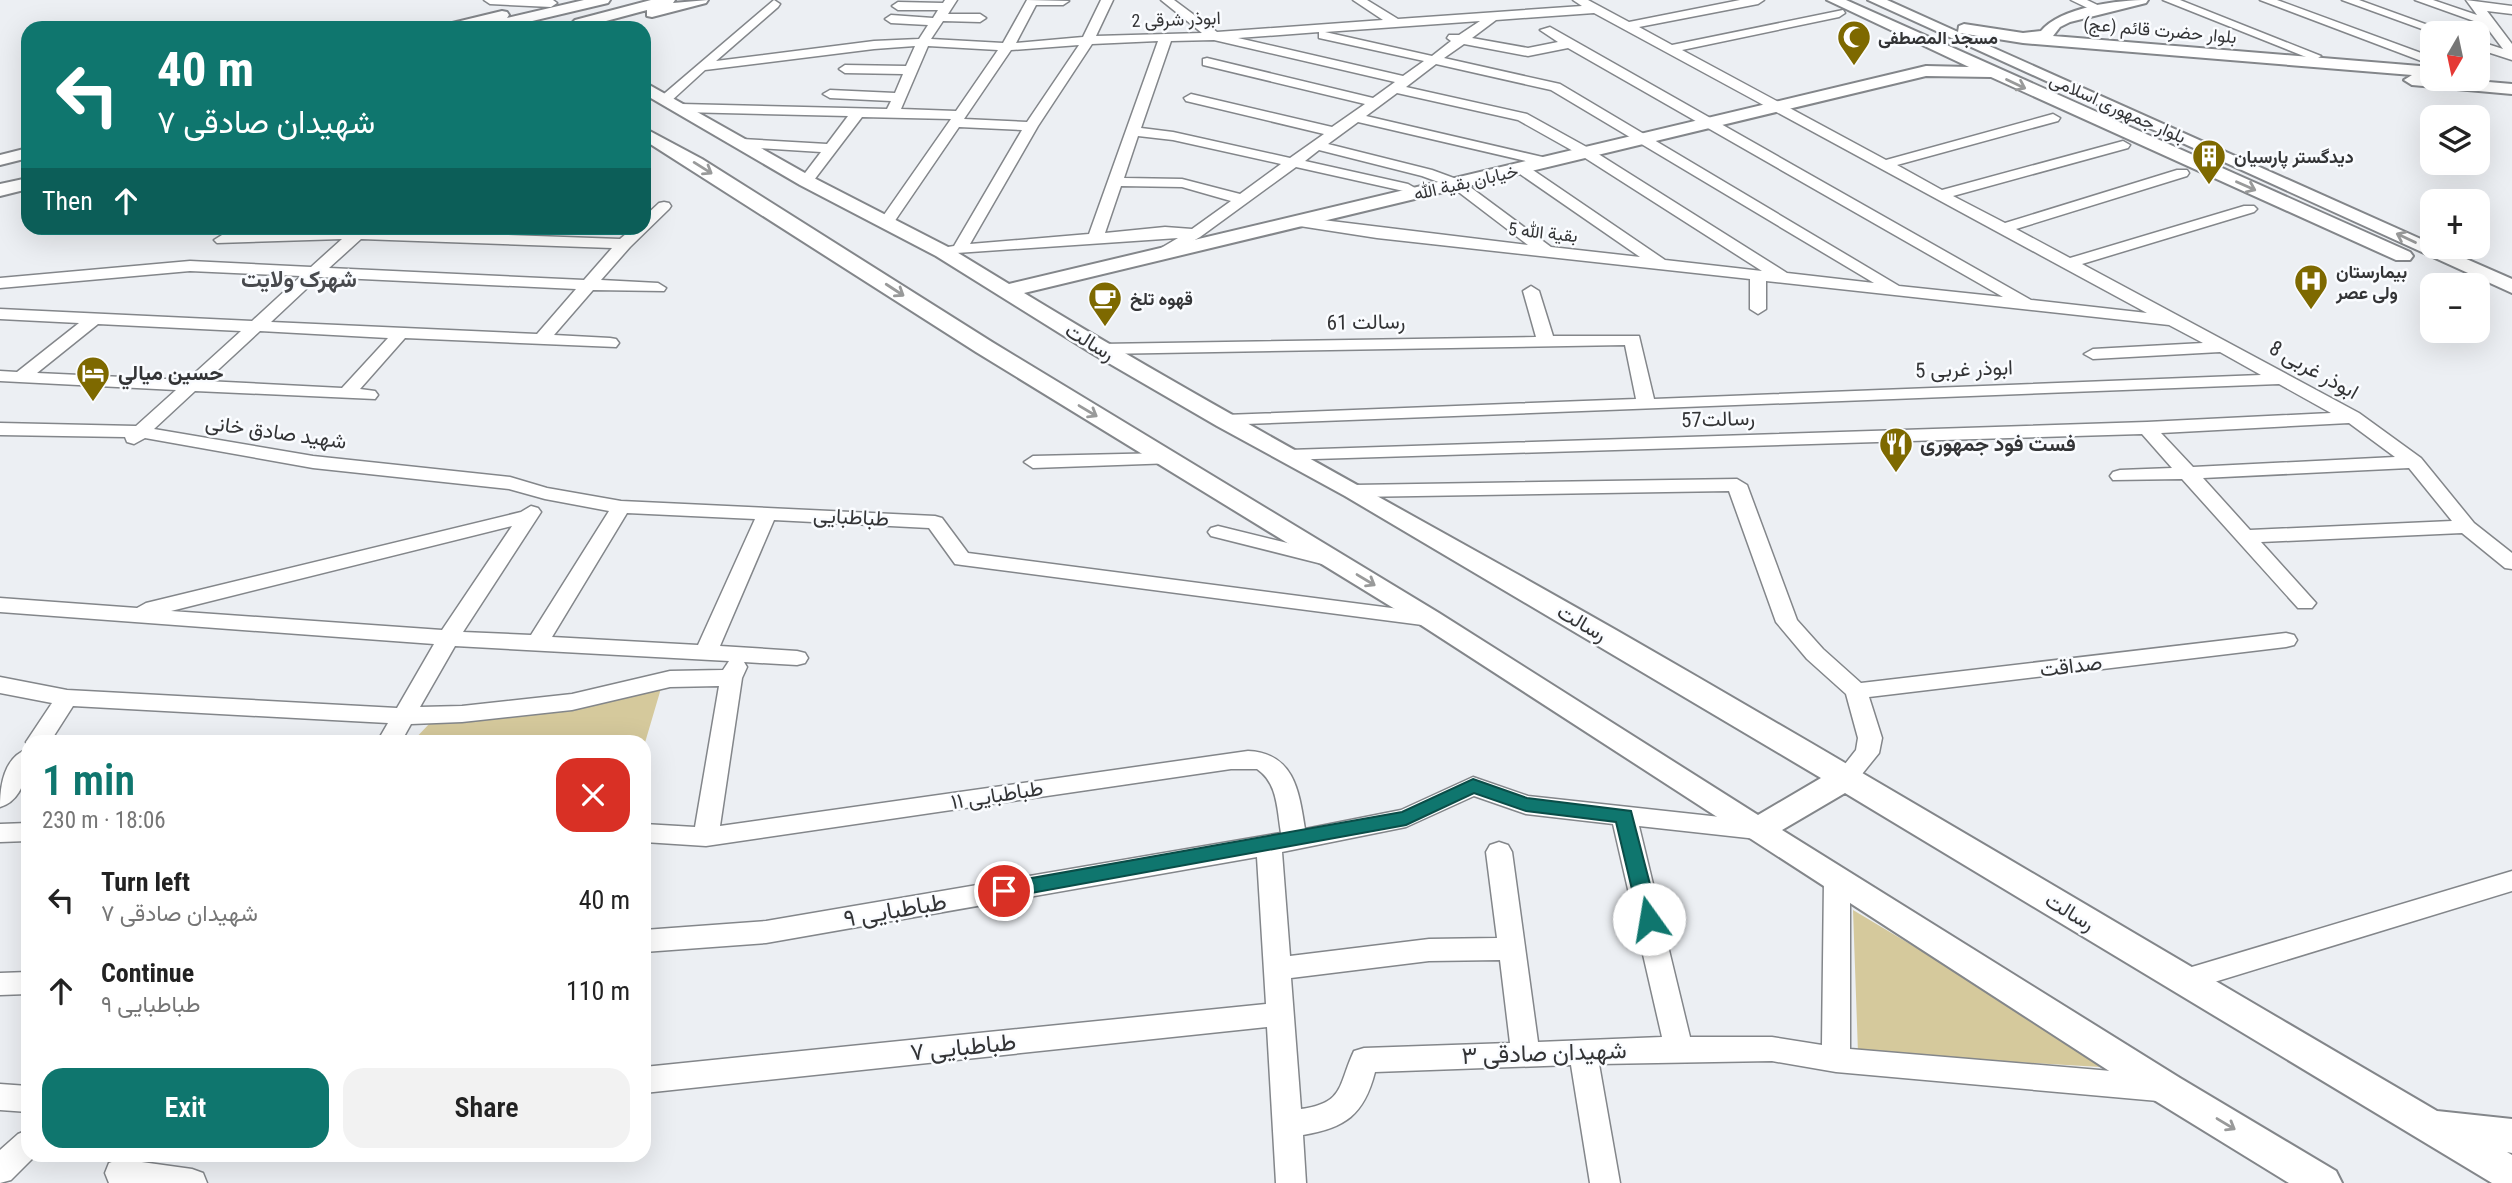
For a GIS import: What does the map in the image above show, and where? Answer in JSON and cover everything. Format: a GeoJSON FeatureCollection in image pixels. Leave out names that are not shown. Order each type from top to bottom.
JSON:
{"type":"FeatureCollection","features":[{"type":"Feature","properties":{"kind":"main road"},"geometry":{"type":"LineString","coordinates":[[514,21],[603,0]]}},
{"type":"Feature","properties":{"kind":"main road"},"geometry":{"type":"LineString","coordinates":[[588,21],[668,0]]}},
{"type":"Feature","properties":{"kind":"main road"},"geometry":{"type":"LineString","coordinates":[[626,21],[701,0]]}},
{"type":"Feature","properties":{"kind":"main road","name":"بلوار جمهوری اسلامی"},"geometry":{"type":"LineString","coordinates":[[1875,0],[2512,287]]}},
{"type":"Feature","properties":{"kind":"main road","name":"بلوار حضرت قائم (عج)"},"geometry":{"type":"LineString","coordinates":[[1891,0],[1969,31],[2023,38],[2420,71]]}},
{"type":"Feature","properties":{"kind":"main road"},"geometry":{"type":"LineString","coordinates":[[2085,43],[2071,38],[2064,29],[2077,19],[2141,0]]}},
{"type":"Feature","properties":{"kind":"main road"},"geometry":{"type":"LineString","coordinates":[[2023,38],[2046,35],[2055,24],[2158,0]]}},
{"type":"Feature","properties":{"kind":"main road"},"geometry":{"type":"LineString","coordinates":[[478,21],[558,2]]}},
{"type":"Feature","properties":{"kind":"main road","name":"بلوار جمهوری اسلامی"},"geometry":{"type":"LineString","coordinates":[[1837,6],[2442,273]]}},
{"type":"Feature","properties":{"kind":"main road","name":"بلوار حضرت قائم (عج)"},"geometry":{"type":"LineString","coordinates":[[2034,70],[2027,56],[2031,52],[2063,49],[2512,89]]}},
{"type":"Feature","properties":{"kind":"main road"},"geometry":{"type":"LineString","coordinates":[[1926,71],[1939,64],[1941,50]]}},
{"type":"Feature","properties":{"kind":"main road","name":"خیابان بقیة الله"},"geometry":{"type":"LineString","coordinates":[[1006,291],[1926,71],[1991,72]]}},
{"type":"Feature","properties":{"kind":"main road"},"geometry":{"type":"LineString","coordinates":[[2490,77],[2512,79]]}},
{"type":"Feature","properties":{"kind":"main road","name":"رسالت"},"geometry":{"type":"LineString","coordinates":[[663,98],[806,181],[951,251],[1006,291],[1101,349],[1224,421],[1354,491],[1846,778],[2512,1175]]}},
{"type":"Feature","properties":{"kind":"main road"},"geometry":{"type":"LineString","coordinates":[[651,138],[696,163],[984,347],[1430,619],[2167,1089],[2323,1183]]}},
{"type":"Feature","properties":{"kind":"main road"},"geometry":{"type":"LineString","coordinates":[[0,148],[21,142]]}},
{"type":"Feature","properties":{"kind":"main road"},"geometry":{"type":"LineString","coordinates":[[0,160],[21,155]]}},
{"type":"Feature","properties":{"kind":"main road"},"geometry":{"type":"LineString","coordinates":[[0,177],[21,171]]}},
{"type":"Feature","properties":{"kind":"main road"},"geometry":{"type":"LineString","coordinates":[[0,183],[21,182]]}},
{"type":"Feature","properties":{"kind":"main road"},"geometry":{"type":"LineString","coordinates":[[0,190],[21,183]]}},
{"type":"Feature","properties":{"kind":"main road"},"geometry":{"type":"LineString","coordinates":[[2490,294],[2512,304]]}},
{"type":"Feature","properties":{"kind":"main road"},"geometry":{"type":"LineString","coordinates":[[1757,830],[1846,778]]}},
{"type":"Feature","properties":{"kind":"main road"},"geometry":{"type":"LineString","coordinates":[[2426,1124],[2512,1136]]}},
{"type":"Feature","properties":{"kind":"street"},"geometry":{"type":"LineString","coordinates":[[490,0],[558,2]]}},
{"type":"Feature","properties":{"kind":"street"},"geometry":{"type":"LineString","coordinates":[[887,222],[1007,47],[1032,0],[1063,1]]}},
{"type":"Feature","properties":{"kind":"street"},"geometry":{"type":"LineString","coordinates":[[951,251],[1088,40],[1107,0]]}},
{"type":"Feature","properties":{"kind":"street"},"geometry":{"type":"LineString","coordinates":[[1167,0],[1214,36],[1522,117],[1587,153],[1785,278]]}},
{"type":"Feature","properties":{"kind":"street"},"geometry":{"type":"LineString","coordinates":[[1361,2],[1380,0]]}},
{"type":"Feature","properties":{"kind":"street","name":"ابوذر شرقی 2"},"geometry":{"type":"LineString","coordinates":[[950,15],[1007,47],[1493,17],[1615,0]]}},
{"type":"Feature","properties":{"kind":"street"},"geometry":{"type":"LineString","coordinates":[[1628,26],[1758,0]]}},
{"type":"Feature","properties":{"kind":"street"},"geometry":{"type":"LineString","coordinates":[[2077,0],[2102,10]]}},
{"type":"Feature","properties":{"kind":"street"},"geometry":{"type":"LineString","coordinates":[[2169,0],[2315,56]]}},
{"type":"Feature","properties":{"kind":"street"},"geometry":{"type":"LineString","coordinates":[[2266,0],[2420,57]]}},
{"type":"Feature","properties":{"kind":"street"},"geometry":{"type":"LineString","coordinates":[[2348,0],[2420,25]]}},
{"type":"Feature","properties":{"kind":"street"},"geometry":{"type":"LineString","coordinates":[[2421,0],[2484,21]]}},
{"type":"Feature","properties":{"kind":"street"},"geometry":{"type":"LineString","coordinates":[[1361,2],[1392,24],[1458,39],[1528,52],[1568,44]]}},
{"type":"Feature","properties":{"kind":"street"},"geometry":{"type":"LineString","coordinates":[[2474,3],[2488,21]]}},
{"type":"Feature","properties":{"kind":"street"},"geometry":{"type":"LineString","coordinates":[[2474,3],[2512,10]]}},
{"type":"Feature","properties":{"kind":"street"},"geometry":{"type":"LineString","coordinates":[[663,98],[774,4]]}},
{"type":"Feature","properties":{"kind":"street","name":"ابوذر غربی 8"},"geometry":{"type":"LineString","coordinates":[[1589,5],[2353,417],[2414,462],[2467,527],[2510,560]]}},
{"type":"Feature","properties":{"kind":"street"},"geometry":{"type":"LineString","coordinates":[[898,6],[950,15],[976,31]]}},
{"type":"Feature","properties":{"kind":"street"},"geometry":{"type":"LineString","coordinates":[[1671,49],[1837,6]]}},
{"type":"Feature","properties":{"kind":"street"},"geometry":{"type":"LineString","coordinates":[[702,67],[874,45],[950,15]]}},
{"type":"Feature","properties":{"kind":"street"},"geometry":{"type":"LineString","coordinates":[[888,25],[950,15]]}},
{"type":"Feature","properties":{"kind":"street"},"geometry":{"type":"LineString","coordinates":[[892,114],[918,55],[950,15]]}},
{"type":"Feature","properties":{"kind":"street"},"geometry":{"type":"LineString","coordinates":[[1162,254],[1195,234],[1458,39],[1493,17]]}},
{"type":"Feature","properties":{"kind":"street"},"geometry":{"type":"LineString","coordinates":[[2490,23],[2508,41],[2512,54]]}},
{"type":"Feature","properties":{"kind":"street"},"geometry":{"type":"LineString","coordinates":[[1300,30],[1555,87],[1899,291]]}},
{"type":"Feature","properties":{"kind":"street"},"geometry":{"type":"LineString","coordinates":[[1546,30],[2032,307]]}},
{"type":"Feature","properties":{"kind":"street"},"geometry":{"type":"LineString","coordinates":[[1095,238],[1166,37]]}},
{"type":"Feature","properties":{"kind":"street"},"geometry":{"type":"LineString","coordinates":[[2490,48],[2512,54]]}},
{"type":"Feature","properties":{"kind":"street"},"geometry":{"type":"LineString","coordinates":[[852,55],[918,55]]}},
{"type":"Feature","properties":{"kind":"street"},"geometry":{"type":"LineString","coordinates":[[1207,62],[1374,102]]}},
{"type":"Feature","properties":{"kind":"street"},"geometry":{"type":"LineString","coordinates":[[845,69],[911,70]]}},
{"type":"Feature","properties":{"kind":"street"},"geometry":{"type":"LineString","coordinates":[[833,89],[902,91]]}},
{"type":"Feature","properties":{"kind":"street"},"geometry":{"type":"LineString","coordinates":[[663,98],[1031,126]]}},
{"type":"Feature","properties":{"kind":"street"},"geometry":{"type":"LineString","coordinates":[[1191,98],[1334,132]]}},
{"type":"Feature","properties":{"kind":"street"},"geometry":{"type":"LineString","coordinates":[[806,181],[858,113]]}},
{"type":"Feature","properties":{"kind":"street"},"geometry":{"type":"LineString","coordinates":[[1355,117],[1547,162]]}},
{"type":"Feature","properties":{"kind":"street"},"geometry":{"type":"LineString","coordinates":[[1882,165],[2053,118]]}},
{"type":"Feature","properties":{"kind":"street"},"geometry":{"type":"LineString","coordinates":[[1133,131],[1173,136],[1408,188]]}},
{"type":"Feature","properties":{"kind":"street"},"geometry":{"type":"LineString","coordinates":[[742,143],[831,148]]}},
{"type":"Feature","properties":{"kind":"street"},"geometry":{"type":"LineString","coordinates":[[1317,145],[1427,173],[1457,184],[1548,252]]}},
{"type":"Feature","properties":{"kind":"street"},"geometry":{"type":"LineString","coordinates":[[1939,195],[2123,145]]}},
{"type":"Feature","properties":{"kind":"street"},"geometry":{"type":"LineString","coordinates":[[1522,169],[1662,265]]}},
{"type":"Feature","properties":{"kind":"street"},"geometry":{"type":"LineString","coordinates":[[2002,229],[2182,173]]}},
{"type":"Feature","properties":{"kind":"street"},"geometry":{"type":"LineString","coordinates":[[1115,183],[1182,183],[1241,199]]}},
{"type":"Feature","properties":{"kind":"street"},"geometry":{"type":"LineString","coordinates":[[651,205],[664,206],[651,218]]}},
{"type":"Feature","properties":{"kind":"street"},"geometry":{"type":"LineString","coordinates":[[2070,263],[2249,209]]}},
{"type":"Feature","properties":{"kind":"street","name":"بقیة الله 5"},"geometry":{"type":"LineString","coordinates":[[1298,222],[2032,307],[2176,321]]}},
{"type":"Feature","properties":{"kind":"street"},"geometry":{"type":"LineString","coordinates":[[951,251],[1165,232],[1195,234]]}},
{"type":"Feature","properties":{"kind":"street"},"geometry":{"type":"LineString","coordinates":[[190,266],[225,235]]}},
{"type":"Feature","properties":{"kind":"street"},"geometry":{"type":"LineString","coordinates":[[134,438],[356,235]]}},
{"type":"Feature","properties":{"kind":"street"},"geometry":{"type":"LineString","coordinates":[[441,235],[624,244]]}},
{"type":"Feature","properties":{"kind":"street"},"geometry":{"type":"LineString","coordinates":[[541,340],[634,235]]}},
{"type":"Feature","properties":{"kind":"street"},"geometry":{"type":"LineString","coordinates":[[0,283],[190,266],[658,288]]}},
{"type":"Feature","properties":{"kind":"street"},"geometry":{"type":"LineString","coordinates":[[1758,275],[1758,309]]}},
{"type":"Feature","properties":{"kind":"street"},"geometry":{"type":"LineString","coordinates":[[1531,291],[1546,342]]}},
{"type":"Feature","properties":{"kind":"street"},"geometry":{"type":"LineString","coordinates":[[0,314],[610,343]]}},
{"type":"Feature","properties":{"kind":"street"},"geometry":{"type":"LineString","coordinates":[[21,377],[95,318]]}},
{"type":"Feature","properties":{"kind":"street"},"geometry":{"type":"LineString","coordinates":[[347,393],[401,333]]}},
{"type":"Feature","properties":{"kind":"street","name":"رسالت 61"},"geometry":{"type":"LineString","coordinates":[[1101,349],[1633,340],[1646,404]]}},
{"type":"Feature","properties":{"kind":"street"},"geometry":{"type":"LineString","coordinates":[[2093,354],[2223,346]]}},
{"type":"Feature","properties":{"kind":"street"},"geometry":{"type":"LineString","coordinates":[[0,376],[369,395]]}},
{"type":"Feature","properties":{"kind":"street","name":"ابوذر غربی 5"},"geometry":{"type":"LineString","coordinates":[[1224,421],[2283,379]]}},
{"type":"Feature","properties":{"kind":"street","name":"رسالت57"},"geometry":{"type":"LineString","coordinates":[[1289,456],[2147,428],[2353,417]]}},
{"type":"Feature","properties":{"kind":"street"},"geometry":{"type":"LineString","coordinates":[[2147,428],[2305,603]]}},
{"type":"Feature","properties":{"kind":"street","name":"شهید صادق خانی"},"geometry":{"type":"LineString","coordinates":[[0,429],[134,438],[486,488],[538,503]]}},
{"type":"Feature","properties":{"kind":"street","name":"شهید صادق خانی"},"geometry":{"type":"LineString","coordinates":[[0,440],[134,438]]}},
{"type":"Feature","properties":{"kind":"street"},"geometry":{"type":"LineString","coordinates":[[1033,461],[1167,459]]}},
{"type":"Feature","properties":{"kind":"street"},"geometry":{"type":"LineString","coordinates":[[2120,476],[2414,462]]}},
{"type":"Feature","properties":{"kind":"street"},"geometry":{"type":"LineString","coordinates":[[1354,491],[1737,485],[1787,622],[1815,654],[1856,691],[1870,738],[1867,753],[1846,778]]}},
{"type":"Feature","properties":{"kind":"street"},"geometry":{"type":"LineString","coordinates":[[127,614],[538,503]]}},
{"type":"Feature","properties":{"kind":"street"},"geometry":{"type":"LineString","coordinates":[[393,735],[448,638],[538,503]]}},
{"type":"Feature","properties":{"kind":"street","name":"طباطبایی"},"geometry":{"type":"LineString","coordinates":[[538,503],[934,522],[962,559],[1430,619]]}},
{"type":"Feature","properties":{"kind":"street"},"geometry":{"type":"LineString","coordinates":[[538,642],[621,507]]}},
{"type":"Feature","properties":{"kind":"street"},"geometry":{"type":"LineString","coordinates":[[706,652],[768,512]]}},
{"type":"Feature","properties":{"kind":"street"},"geometry":{"type":"LineString","coordinates":[[2245,536],[2467,527]]}},
{"type":"Feature","properties":{"kind":"street"},"geometry":{"type":"LineString","coordinates":[[1218,533],[1336,562]]}},
{"type":"Feature","properties":{"kind":"street"},"geometry":{"type":"LineString","coordinates":[[0,605],[448,638],[797,658]]}},
{"type":"Feature","properties":{"kind":"street","name":"صداقت"},"geometry":{"type":"LineString","coordinates":[[1856,691],[2286,640]]}},
{"type":"Feature","properties":{"kind":"street"},"geometry":{"type":"LineString","coordinates":[[706,837],[731,678],[742,654]]}},
{"type":"Feature","properties":{"kind":"street"},"geometry":{"type":"LineString","coordinates":[[0,685],[67,698],[405,716],[462,714],[572,702],[670,679],[731,678]]}},
{"type":"Feature","properties":{"kind":"street"},"geometry":{"type":"LineString","coordinates":[[43,735],[67,698]]}},
{"type":"Feature","properties":{"kind":"street","name":"طباطبایی ۱۱"},"geometry":{"type":"LineString","coordinates":[[651,833],[706,837],[1231,760],[1266,762],[1282,778],[1278,969],[1291,1183]]}},
{"type":"Feature","properties":{"kind":"street"},"geometry":{"type":"LineString","coordinates":[[0,798],[16,767]]}},
{"type":"Feature","properties":{"kind":"street","name":"طباطبایی ۹"},"geometry":{"type":"LineString","coordinates":[[651,941],[766,932],[1282,842],[1406,818],[1473,786],[1526,804],[1757,830]]}},
{"type":"Feature","properties":{"kind":"street"},"geometry":{"type":"LineString","coordinates":[[1624,816],[1679,1049]]}},
{"type":"Feature","properties":{"kind":"street"},"geometry":{"type":"LineString","coordinates":[[0,833],[21,832]]}},
{"type":"Feature","properties":{"kind":"street"},"geometry":{"type":"LineString","coordinates":[[1499,852],[1525,1054]]}},
{"type":"Feature","properties":{"kind":"street"},"geometry":{"type":"LineString","coordinates":[[1836,1060],[1837,880]]}},
{"type":"Feature","properties":{"kind":"street"},"geometry":{"type":"LineString","coordinates":[[2186,980],[2512,881]]}},
{"type":"Feature","properties":{"kind":"street"},"geometry":{"type":"LineString","coordinates":[[1278,969],[1429,950],[1513,949]]}},
{"type":"Feature","properties":{"kind":"street"},"geometry":{"type":"LineString","coordinates":[[0,984],[21,983]]}},
{"type":"Feature","properties":{"kind":"street","name":"طباطبایی ۷"},"geometry":{"type":"LineString","coordinates":[[651,1079],[1281,1014]]}},
{"type":"Feature","properties":{"kind":"street","name":"شهیدان صادقی ۳"},"geometry":{"type":"LineString","coordinates":[[1289,1124],[1321,1120],[1339,1111],[1352,1100],[1364,1060],[1679,1049],[1772,1049],[1836,1060],[2167,1089]]}},
{"type":"Feature","properties":{"kind":"street"},"geometry":{"type":"LineString","coordinates":[[1583,1053],[1605,1183]]}},
{"type":"Feature","properties":{"kind":"street"},"geometry":{"type":"LineString","coordinates":[[0,1097],[21,1098]]}},
{"type":"Feature","properties":{"kind":"street"},"geometry":{"type":"LineString","coordinates":[[0,1170],[21,1150]]}},
{"type":"Feature","properties":{"kind":"street"},"geometry":{"type":"LineString","coordinates":[[122,1170],[192,1183]]}},
{"type":"Feature","properties":{"kind":"shaded area"},"geometry":{"type":"Polygon","coordinates":[[[662,685],[647,735],[419,735],[430,723],[662,685]]]}},
{"type":"Feature","properties":{"kind":"shaded area"},"geometry":{"type":"Polygon","coordinates":[[[1853,910],[2118,1068],[1858,1053],[1853,910]]]}},
{"type":"Feature","properties":{"kind":"place","name":"مسجد المصطفی"},"geometry":{"type":"Point","coordinates":[1854,67]}},
{"type":"Feature","properties":{"kind":"place","name":"دیدگستر پارسیان"},"geometry":{"type":"Point","coordinates":[2209,186]}},
{"type":"Feature","properties":{"kind":"place","name":"بیمارستان ولی عصر"},"geometry":{"type":"Point","coordinates":[2311,311]}},
{"type":"Feature","properties":{"kind":"place","name":"قهوه تلخ"},"geometry":{"type":"Point","coordinates":[1105,328]}},
{"type":"Feature","properties":{"kind":"place","name":"حسين ميالي"},"geometry":{"type":"Point","coordinates":[93,403]}},
{"type":"Feature","properties":{"kind":"place","name":"فست فود جمهوری"},"geometry":{"type":"Point","coordinates":[1896,474]}},
{"type":"Feature","properties":{"kind":"district","name":"شهرک ولایت"},"geometry":{"type":"Point","coordinates":[299,279]}},
{"type":"Feature","properties":{"kind":"route"},"geometry":{"type":"LineString","coordinates":[[1004,891],[1406,818],[1473,786],[1526,804],[1624,816],[1649,919]]}}]}
